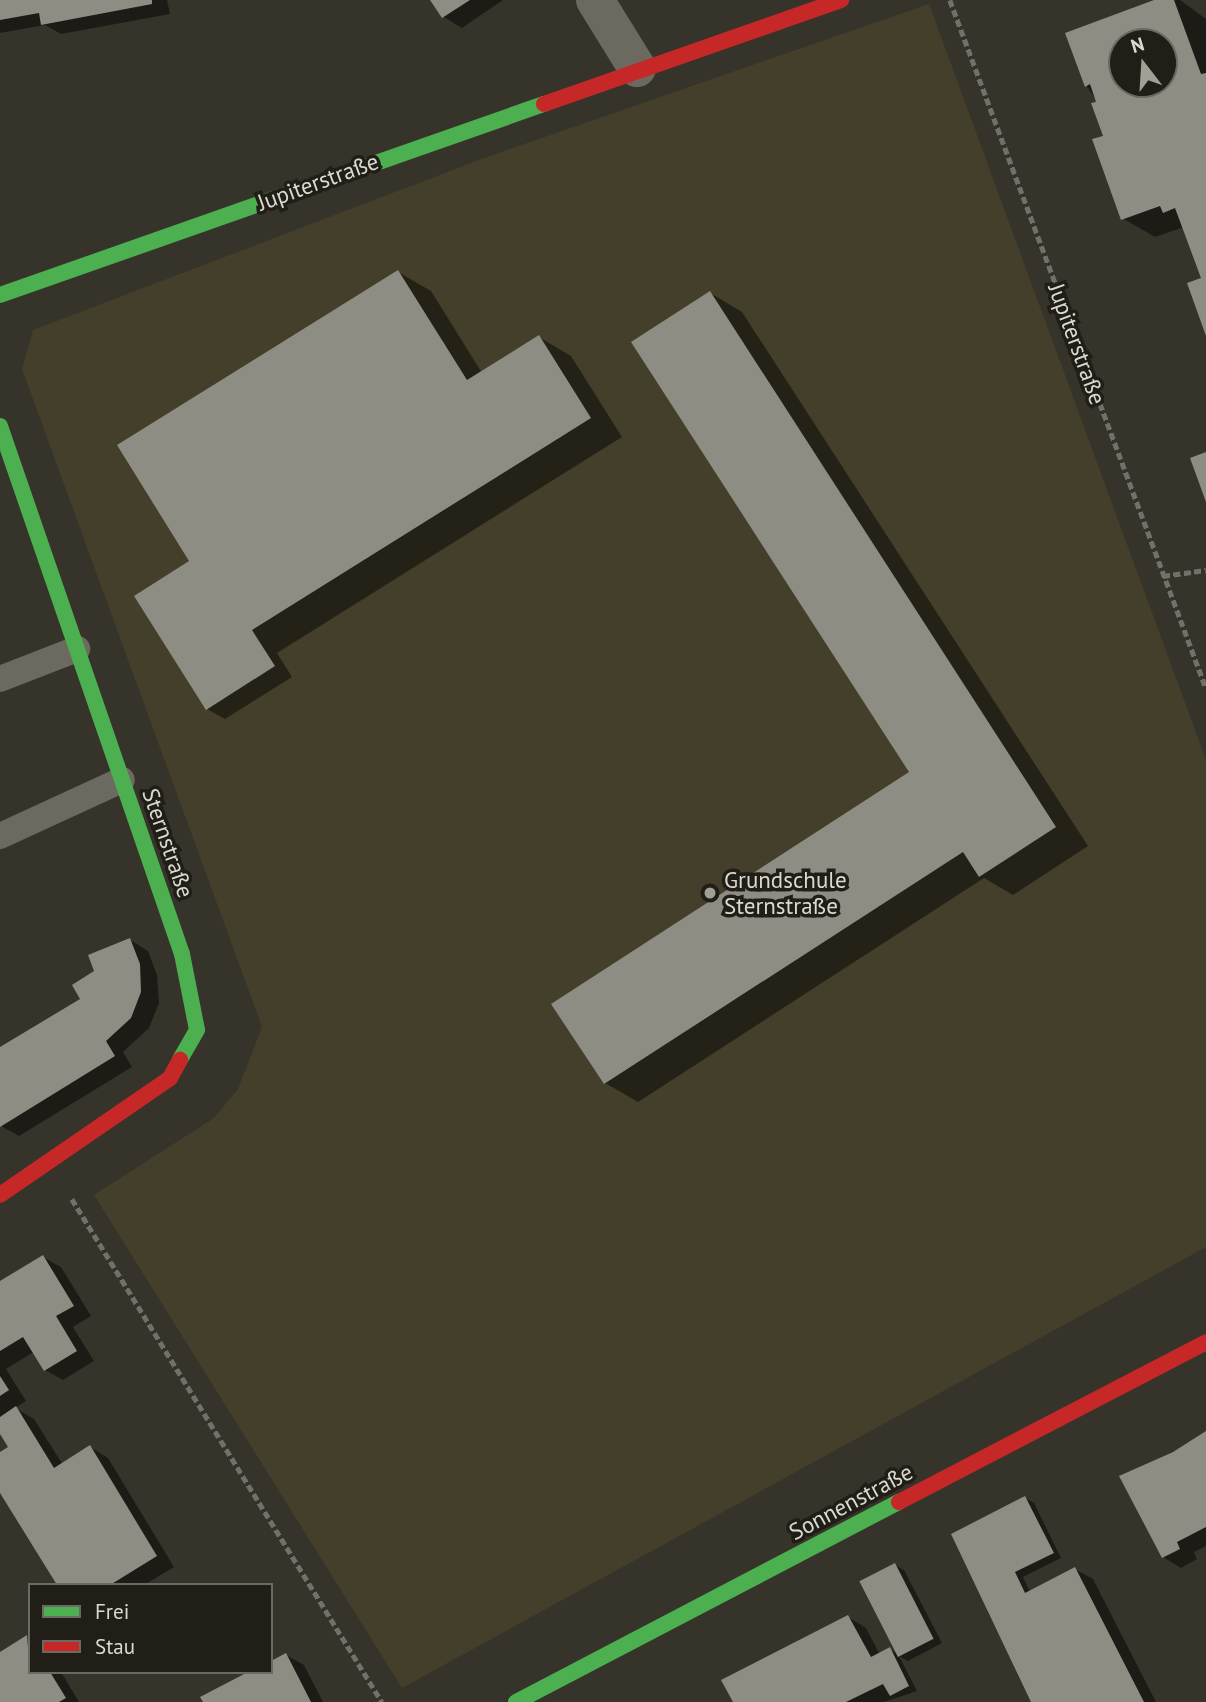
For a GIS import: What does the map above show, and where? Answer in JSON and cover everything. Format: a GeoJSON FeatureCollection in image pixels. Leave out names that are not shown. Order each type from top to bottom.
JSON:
{"type":"FeatureCollection","features":[{"type":"Feature","properties":{"kind":"street"},"geometry":{"type":"LineString","coordinates":[[595,0],[637,68]]}},
{"type":"Feature","properties":{"kind":"street","name":"Jupiterstraße"},"geometry":{"type":"LineString","coordinates":[[0,295],[637,68],[841,0]]}},
{"type":"Feature","properties":{"kind":"street","name":"Sternstraße"},"geometry":{"type":"LineString","coordinates":[[0,426],[182,954],[197,1030],[170,1078],[51,1164],[0,1195]]}},
{"type":"Feature","properties":{"kind":"street","name":"Sonnenstraße"},"geometry":{"type":"LineString","coordinates":[[516,1702],[1206,1342]]}},
{"type":"Feature","properties":{"kind":"lane"},"geometry":{"type":"LineString","coordinates":[[0,679],[77,649]]}},
{"type":"Feature","properties":{"kind":"lane"},"geometry":{"type":"LineString","coordinates":[[0,835],[122,780]]}},
{"type":"Feature","properties":{"kind":"path","name":"Jupiterstraße"},"geometry":{"type":"LineString","coordinates":[[950,0],[1206,688]]}},
{"type":"Feature","properties":{"kind":"path"},"geometry":{"type":"LineString","coordinates":[[1163,576],[1206,570]]}},
{"type":"Feature","properties":{"kind":"path"},"geometry":{"type":"LineString","coordinates":[[51,1164],[382,1702]]}},
{"type":"Feature","properties":{"kind":"shaded area","name":"Grundschule Sternstraße"},"geometry":{"type":"Polygon","coordinates":[[[929,4],[1206,760],[1206,1247],[402,1688],[94,1195],[214,1118],[238,1089],[262,1027],[22,369],[33,330],[487,157],[929,4]]]}},
{"type":"Feature","properties":{"kind":"building"},"geometry":{"type":"Polygon","coordinates":[[[0,0],[152,0],[152,4],[41,25],[39,13],[0,20],[0,0]]]}},
{"type":"Feature","properties":{"kind":"building"},"geometry":{"type":"Polygon","coordinates":[[[430,0],[470,0],[442,18],[430,0]]]}},
{"type":"Feature","properties":{"kind":"building"},"geometry":{"type":"Polygon","coordinates":[[[1154,0],[1174,0],[1201,74],[1206,73],[1206,336],[1187,283],[1201,278],[1175,208],[1163,213],[1160,206],[1121,220],[1092,139],[1103,136],[1091,103],[1096,102],[1090,84],[1085,87],[1065,33],[1154,0]]]}},
{"type":"Feature","properties":{"kind":"building"},"geometry":{"type":"Polygon","coordinates":[[[398,270],[467,380],[539,335],[591,418],[252,630],[275,666],[206,710],[134,596],[189,561],[117,445],[398,270]]]}},
{"type":"Feature","properties":{"kind":"building"},"geometry":{"type":"Polygon","coordinates":[[[710,291],[1056,827],[979,877],[963,852],[604,1084],[551,1004],[909,772],[631,342],[710,291]]]}},
{"type":"Feature","properties":{"kind":"building"},"geometry":{"type":"Polygon","coordinates":[[[1206,452],[1206,502],[1190,458],[1206,452]]]}},
{"type":"Feature","properties":{"kind":"building"},"geometry":{"type":"Polygon","coordinates":[[[130,938],[140,964],[141,992],[131,1018],[106,1041],[115,1056],[0,1127],[0,1047],[80,999],[72,985],[94,971],[88,955],[130,938]]]}},
{"type":"Feature","properties":{"kind":"building"},"geometry":{"type":"Polygon","coordinates":[[[43,1255],[74,1306],[56,1316],[77,1351],[44,1371],[23,1337],[0,1351],[0,1281],[43,1255]]]}},
{"type":"Feature","properties":{"kind":"building"},"geometry":{"type":"Polygon","coordinates":[[[0,1376],[9,1390],[0,1396],[0,1376]]]}},
{"type":"Feature","properties":{"kind":"building"},"geometry":{"type":"Polygon","coordinates":[[[16,1406],[54,1468],[90,1445],[157,1556],[113,1583],[56,1583],[0,1493],[0,1452],[8,1447],[0,1434],[0,1417],[16,1406]]]}},
{"type":"Feature","properties":{"kind":"building"},"geometry":{"type":"Polygon","coordinates":[[[1206,1431],[1206,1527],[1177,1542],[1180,1549],[1162,1558],[1119,1476],[1173,1452],[1206,1431]]]}},
{"type":"Feature","properties":{"kind":"building"},"geometry":{"type":"Polygon","coordinates":[[[1025,1496],[1054,1553],[1015,1572],[1025,1593],[1075,1567],[1144,1702],[1031,1702],[951,1534],[1025,1496]]]}},
{"type":"Feature","properties":{"kind":"building"},"geometry":{"type":"Polygon","coordinates":[[[895,1563],[934,1639],[898,1657],[859,1581],[895,1563]]]}},
{"type":"Feature","properties":{"kind":"building"},"geometry":{"type":"Polygon","coordinates":[[[848,1615],[871,1657],[890,1647],[909,1686],[890,1696],[883,1684],[846,1702],[733,1702],[721,1680],[848,1615]]]}},
{"type":"Feature","properties":{"kind":"building"},"geometry":{"type":"Polygon","coordinates":[[[27,1635],[28,1674],[51,1674],[66,1698],[59,1702],[0,1702],[0,1652],[27,1635]]]}},
{"type":"Feature","properties":{"kind":"building"},"geometry":{"type":"Polygon","coordinates":[[[286,1653],[311,1702],[203,1702],[200,1697],[244,1674],[273,1674],[273,1660],[286,1653]]]}},
{"type":"Feature","properties":{"kind":"traffic: fast"},"geometry":{"type":"LineString","coordinates":[[0,295],[544,104]]}},
{"type":"Feature","properties":{"kind":"traffic: fast"},"geometry":{"type":"LineString","coordinates":[[0,426],[182,954],[197,1030],[180,1060]]}},
{"type":"Feature","properties":{"kind":"traffic: fast"},"geometry":{"type":"LineString","coordinates":[[516,1702],[899,1502]]}},
{"type":"Feature","properties":{"kind":"traffic: jam"},"geometry":{"type":"LineString","coordinates":[[544,104],[841,0]]}},
{"type":"Feature","properties":{"kind":"traffic: jam"},"geometry":{"type":"LineString","coordinates":[[0,1195],[170,1078],[180,1060]]}},
{"type":"Feature","properties":{"kind":"traffic: jam"},"geometry":{"type":"LineString","coordinates":[[899,1502],[1206,1342]]}},
{"type":"Feature","properties":{"kind":"place","name":"Grundschule Sternstraße"},"geometry":{"type":"Point","coordinates":[710,893]}}]}
